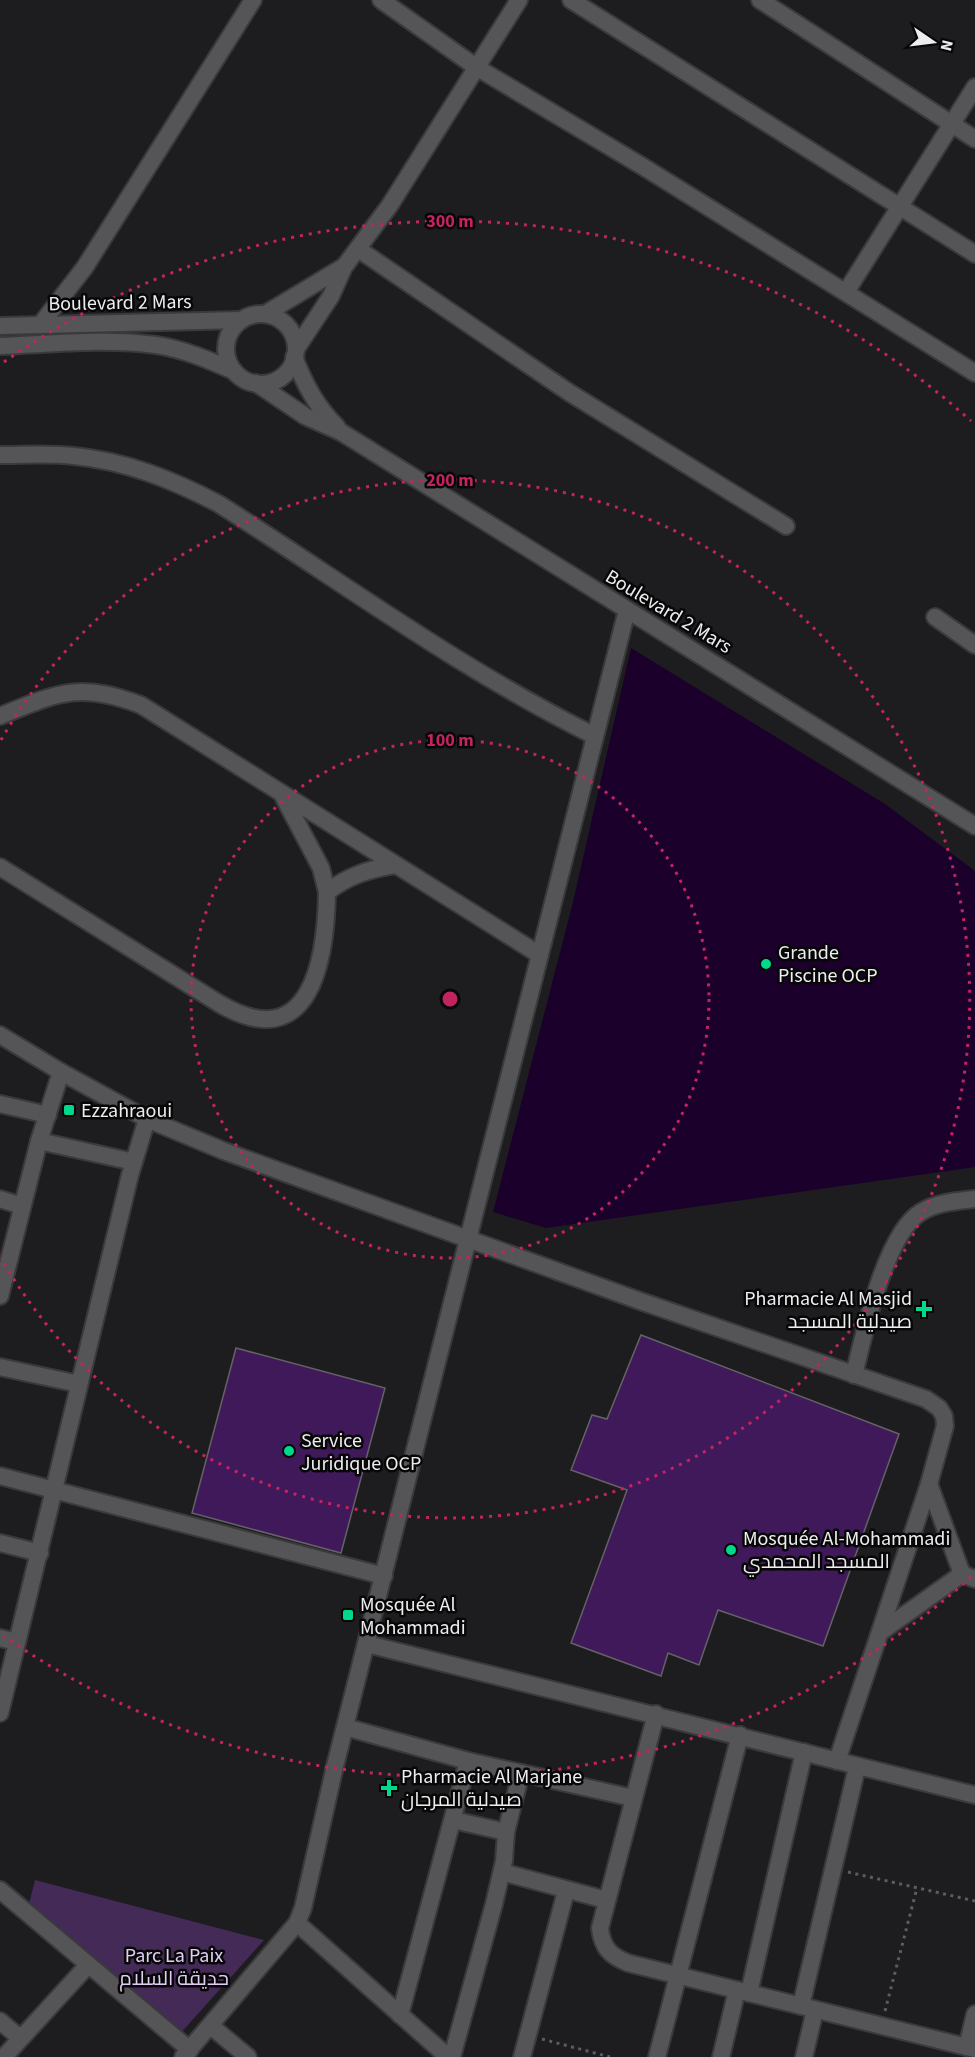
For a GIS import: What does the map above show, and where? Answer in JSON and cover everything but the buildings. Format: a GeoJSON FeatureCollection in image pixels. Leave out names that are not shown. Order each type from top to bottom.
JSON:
{"type":"FeatureCollection","features":[{"type":"Feature","properties":{"kind":"street"},"geometry":{"type":"LineString","coordinates":[[381,0],[476,67],[975,373]]}},
{"type":"Feature","properties":{"kind":"street"},"geometry":{"type":"LineString","coordinates":[[256,383],[280,378],[291,365],[295,353],[315,324],[344,267],[402,186],[519,0]]}},
{"type":"Feature","properties":{"kind":"street"},"geometry":{"type":"LineString","coordinates":[[571,0],[975,254]]}},
{"type":"Feature","properties":{"kind":"street"},"geometry":{"type":"LineString","coordinates":[[760,0],[975,139]]}},
{"type":"Feature","properties":{"kind":"street"},"geometry":{"type":"LineString","coordinates":[[41,324],[85,267],[245,3]]}},
{"type":"Feature","properties":{"kind":"street"},"geometry":{"type":"LineString","coordinates":[[846,292],[975,87]]}},
{"type":"Feature","properties":{"kind":"street"},"geometry":{"type":"LineString","coordinates":[[358,249],[570,393],[786,526]]}},
{"type":"Feature","properties":{"kind":"street"},"geometry":{"type":"LineString","coordinates":[[341,432],[305,416],[234,371],[226,348],[230,332],[241,320],[265,314],[344,267]]}},
{"type":"Feature","properties":{"kind":"street"},"geometry":{"type":"LineString","coordinates":[[265,314],[273,316],[287,326],[295,341],[295,353],[305,385],[315,402],[341,432]]}},
{"type":"Feature","properties":{"kind":"street","name":"Boulevard 2 Mars"},"geometry":{"type":"LineString","coordinates":[[0,326],[241,320]]}},
{"type":"Feature","properties":{"kind":"street","name":"Boulevard 2 Mars"},"geometry":{"type":"LineString","coordinates":[[0,346],[130,343],[157,345],[205,358],[234,371]]}},
{"type":"Feature","properties":{"kind":"street","name":"Boulevard 2 Mars"},"geometry":{"type":"LineString","coordinates":[[341,432],[975,826]]}},
{"type":"Feature","properties":{"kind":"street"},"geometry":{"type":"LineString","coordinates":[[0,455],[73,456],[107,461],[142,470],[194,491],[219,504],[336,581],[479,670],[556,716],[595,736]]}},
{"type":"Feature","properties":{"kind":"street"},"geometry":{"type":"LineString","coordinates":[[0,1890],[187,2053],[297,1923],[303,1908],[345,1727],[467,1238],[627,610]]}},
{"type":"Feature","properties":{"kind":"street"},"geometry":{"type":"LineString","coordinates":[[935,617],[975,645]]}},
{"type":"Feature","properties":{"kind":"street"},"geometry":{"type":"LineString","coordinates":[[0,716],[34,702],[76,691],[94,691],[141,705],[284,797],[540,955]]}},
{"type":"Feature","properties":{"kind":"street"},"geometry":{"type":"LineString","coordinates":[[0,867],[229,1010],[253,1020],[281,1018],[310,992],[323,948],[327,892],[321,868],[284,797]]}},
{"type":"Feature","properties":{"kind":"street"},"geometry":{"type":"LineString","coordinates":[[327,892],[350,877],[370,869],[395,865]]}},
{"type":"Feature","properties":{"kind":"street"},"geometry":{"type":"LineString","coordinates":[[0,1035],[61,1072],[147,1119],[224,1151],[926,1399],[939,1408],[944,1416],[945,1426],[929,1484],[837,1761]]}},
{"type":"Feature","properties":{"kind":"street"},"geometry":{"type":"LineString","coordinates":[[0,1296],[39,1141],[61,1072]]}},
{"type":"Feature","properties":{"kind":"street"},"geometry":{"type":"LineString","coordinates":[[0,1104],[48,1115]]}},
{"type":"Feature","properties":{"kind":"street"},"geometry":{"type":"LineString","coordinates":[[0,1713],[79,1384],[134,1162],[147,1119]]}},
{"type":"Feature","properties":{"kind":"street"},"geometry":{"type":"LineString","coordinates":[[39,1141],[134,1162]]}},
{"type":"Feature","properties":{"kind":"street"},"geometry":{"type":"LineString","coordinates":[[854,1375],[872,1308],[891,1251],[905,1227],[924,1210],[975,1198]]}},
{"type":"Feature","properties":{"kind":"street"},"geometry":{"type":"LineString","coordinates":[[0,1199],[22,1206]]}},
{"type":"Feature","properties":{"kind":"street"},"geometry":{"type":"LineString","coordinates":[[0,1367],[79,1384]]}},
{"type":"Feature","properties":{"kind":"street"},"geometry":{"type":"LineString","coordinates":[[0,1476],[384,1576]]}},
{"type":"Feature","properties":{"kind":"street"},"geometry":{"type":"LineString","coordinates":[[882,1631],[968,1576],[929,1484]]}},
{"type":"Feature","properties":{"kind":"street"},"geometry":{"type":"LineString","coordinates":[[0,1543],[40,1553]]}},
{"type":"Feature","properties":{"kind":"street"},"geometry":{"type":"LineString","coordinates":[[0,1638],[17,1642]]}},
{"type":"Feature","properties":{"kind":"street"},"geometry":{"type":"LineString","coordinates":[[367,1644],[975,1795]]}},
{"type":"Feature","properties":{"kind":"street"},"geometry":{"type":"LineString","coordinates":[[656,1714],[600,1928],[601,1939],[610,1953],[628,1963],[971,2048],[975,2014]]}},
{"type":"Feature","properties":{"kind":"street"},"geometry":{"type":"LineString","coordinates":[[345,1727],[468,1761],[633,1798]]}},
{"type":"Feature","properties":{"kind":"street"},"geometry":{"type":"LineString","coordinates":[[657,2057],[680,1975],[740,1735]]}},
{"type":"Feature","properties":{"kind":"street"},"geometry":{"type":"LineString","coordinates":[[722,2057],[743,1991],[804,1752]]}},
{"type":"Feature","properties":{"kind":"street"},"geometry":{"type":"LineString","coordinates":[[400,2015],[468,1761]]}},
{"type":"Feature","properties":{"kind":"street"},"geometry":{"type":"LineString","coordinates":[[804,2057],[808,2008],[833,1868],[857,1767]]}},
{"type":"Feature","properties":{"kind":"street"},"geometry":{"type":"LineString","coordinates":[[297,1923],[450,2057],[469,2002],[502,1872],[506,1832],[521,1773]]}},
{"type":"Feature","properties":{"kind":"street"},"geometry":{"type":"LineString","coordinates":[[453,1820],[506,1832]]}},
{"type":"Feature","properties":{"kind":"street"},"geometry":{"type":"LineString","coordinates":[[502,1872],[606,1900]]}},
{"type":"Feature","properties":{"kind":"street"},"geometry":{"type":"LineString","coordinates":[[522,2057],[566,1891]]}},
{"type":"Feature","properties":{"kind":"street"},"geometry":{"type":"LineString","coordinates":[[4,2057],[88,1965]]}},
{"type":"Feature","properties":{"kind":"street"},"geometry":{"type":"LineString","coordinates":[[0,2021],[20,2038]]}},
{"type":"Feature","properties":{"kind":"street"},"geometry":{"type":"LineString","coordinates":[[212,2026],[248,2057]]}},
{"type":"Feature","properties":{"kind":"path"},"geometry":{"type":"LineString","coordinates":[[833,1868],[975,1901]]}},
{"type":"Feature","properties":{"kind":"path"},"geometry":{"type":"LineString","coordinates":[[881,2026],[917,1888]]}},
{"type":"Feature","properties":{"kind":"path"},"geometry":{"type":"LineString","coordinates":[[528,2035],[610,2057]]}},
{"type":"Feature","properties":{"kind":"green space","name":"Parc La Paix حديقة السلام"},"geometry":{"type":"Polygon","coordinates":[[[35,1880],[264,1940],[179,2035],[28,1908],[35,1880]]]}},
{"type":"Feature","properties":{"kind":"shaded area","name":"Grande Piscine OCP"},"geometry":{"type":"Polygon","coordinates":[[[631,648],[885,804],[975,871],[975,1167],[546,1228],[493,1212],[573,902],[631,648]]]}},
{"type":"Feature","properties":{"kind":"place","name":"Grande Piscine OCP"},"geometry":{"type":"Point","coordinates":[766,964]}},
{"type":"Feature","properties":{"kind":"place","name":"Ezzahraoui"},"geometry":{"type":"Point","coordinates":[69,1110]}},
{"type":"Feature","properties":{"kind":"place","name":"Pharmacie Al Masjid صيدلية المسجد"},"geometry":{"type":"Point","coordinates":[924,1309]}},
{"type":"Feature","properties":{"kind":"place","name":"Service Juridique OCP"},"geometry":{"type":"Point","coordinates":[289,1451]}},
{"type":"Feature","properties":{"kind":"place","name":"Mosquée Al-Mohammadi المسجد المحمدي"},"geometry":{"type":"Point","coordinates":[731,1550]}},
{"type":"Feature","properties":{"kind":"place","name":"Mosquée Al Mohammadi"},"geometry":{"type":"Point","coordinates":[348,1615]}},
{"type":"Feature","properties":{"kind":"place","name":"Pharmacie Al Marjane صيدلية المرجان"},"geometry":{"type":"Point","coordinates":[389,1788]}}]}
